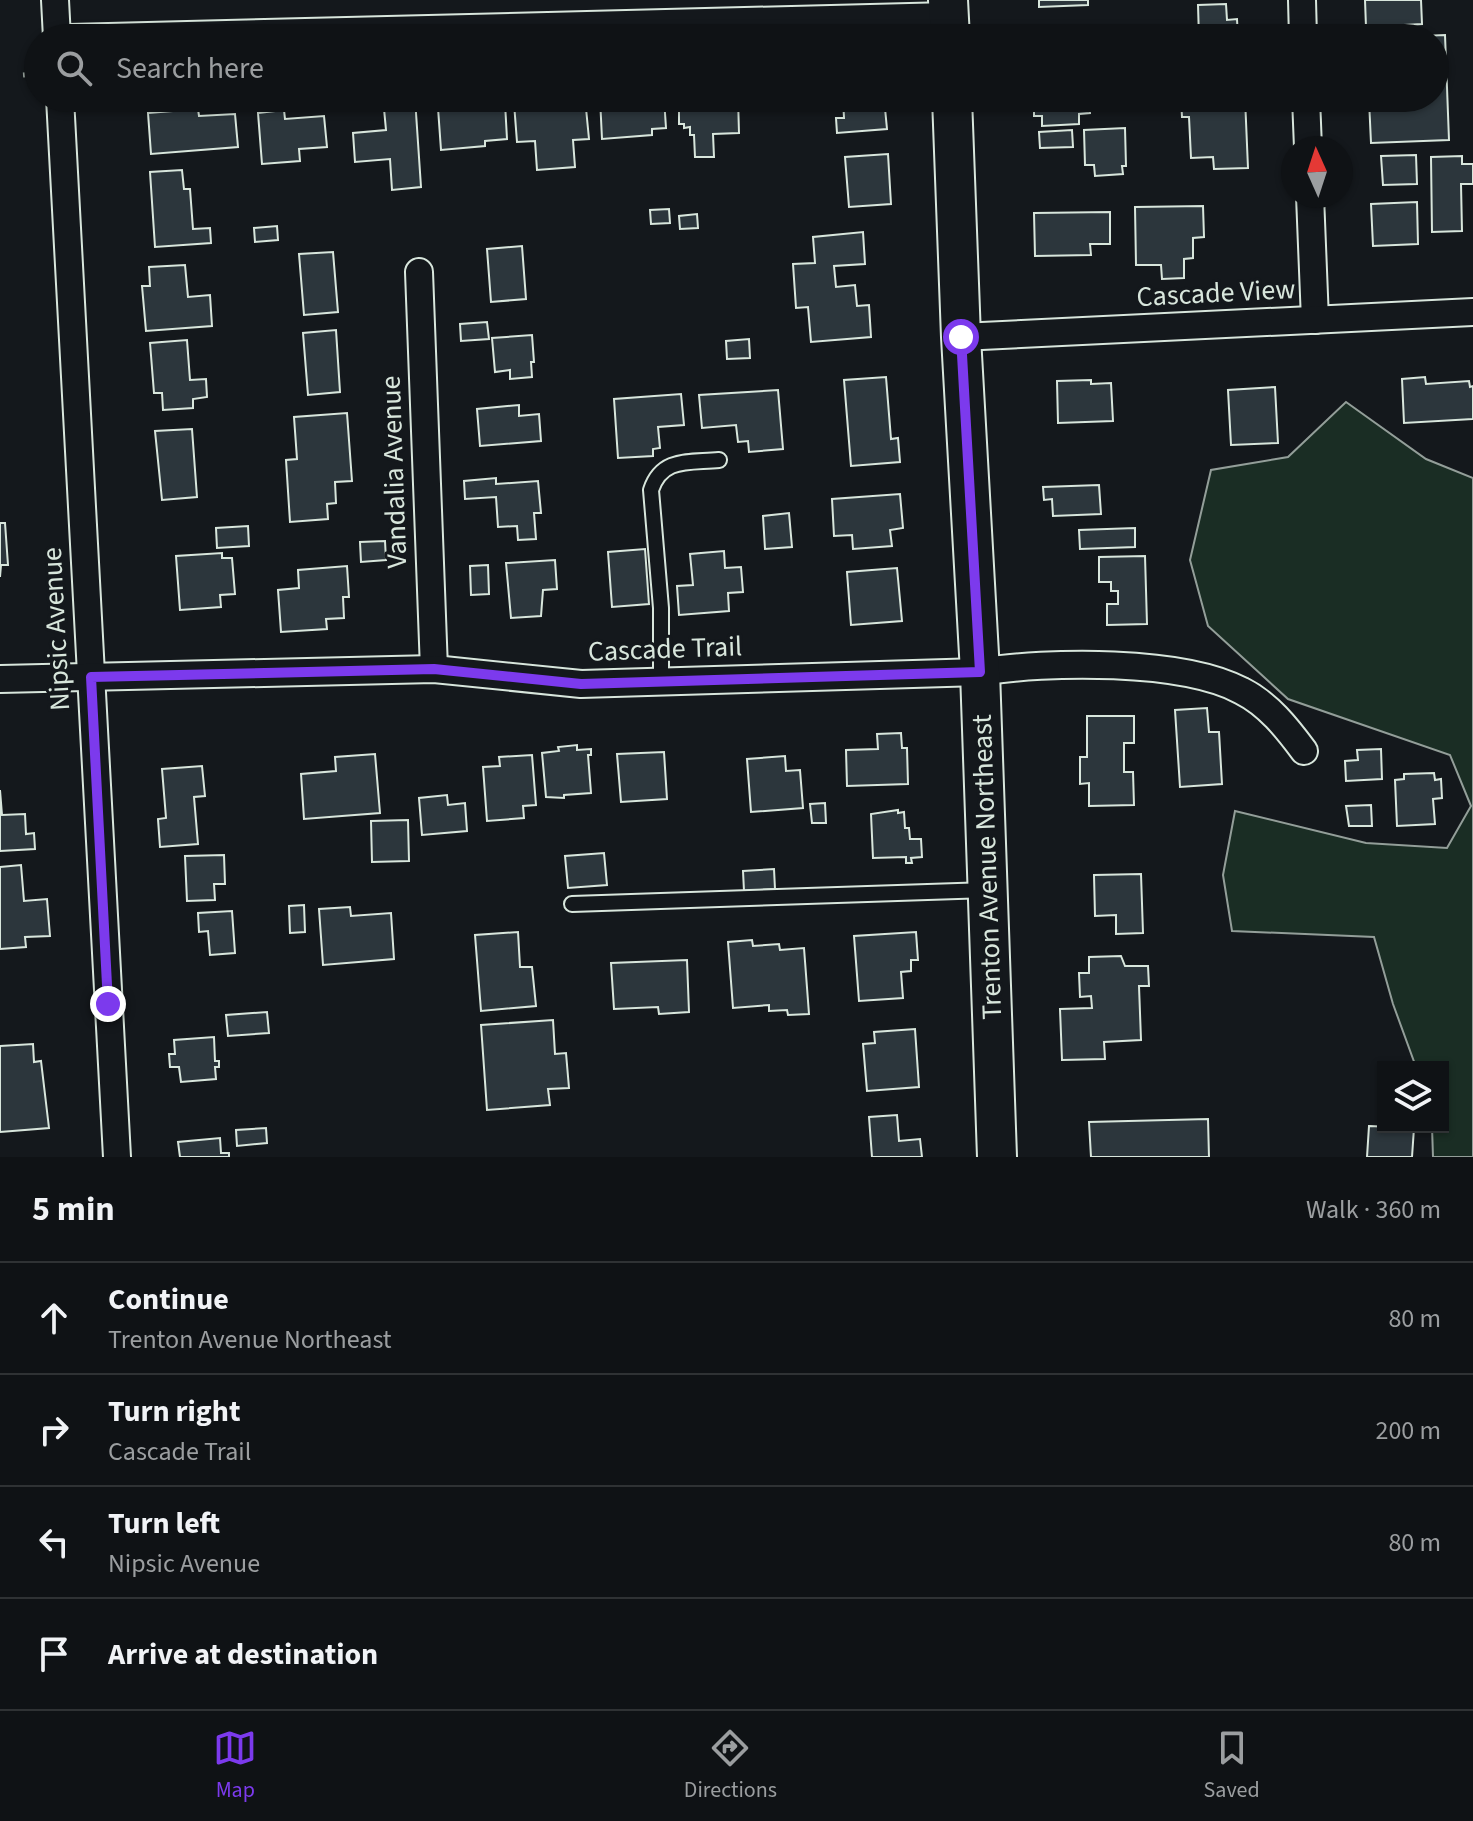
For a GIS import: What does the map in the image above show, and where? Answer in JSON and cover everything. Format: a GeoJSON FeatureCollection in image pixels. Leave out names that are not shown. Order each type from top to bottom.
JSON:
{"type":"FeatureCollection","features":[{"type":"Feature","properties":{"kind":"main road","name":"Trenton Avenue Northeast"},"geometry":{"type":"LineString","coordinates":[[953,112],[961,337],[980,672],[997,1157]]}},
{"type":"Feature","properties":{"kind":"street"},"geometry":{"type":"LineString","coordinates":[[55,0],[56,24]]}},
{"type":"Feature","properties":{"kind":"street"},"geometry":{"type":"LineString","coordinates":[[1302,0],[1303,24]]}},
{"type":"Feature","properties":{"kind":"street"},"geometry":{"type":"LineString","coordinates":[[685,24],[949,18]]}},
{"type":"Feature","properties":{"kind":"street","name":"Nipsic Avenue"},"geometry":{"type":"LineString","coordinates":[[61,112],[117,1157]]}},
{"type":"Feature","properties":{"kind":"street"},"geometry":{"type":"LineString","coordinates":[[1307,112],[1308,136]]}},
{"type":"Feature","properties":{"kind":"street"},"geometry":{"type":"LineString","coordinates":[[1310,208],[1315,320]]}},
{"type":"Feature","properties":{"kind":"street","name":"Vandalia Avenue"},"geometry":{"type":"LineString","coordinates":[[419,272],[434,669]]}},
{"type":"Feature","properties":{"kind":"street","name":"Cascade View"},"geometry":{"type":"LineString","coordinates":[[961,337],[1473,312]]}},
{"type":"Feature","properties":{"kind":"street","name":"Cascade Trail"},"geometry":{"type":"LineString","coordinates":[[0,679],[434,669],[581,684],[980,672],[1010,667],[1149,667],[1196,674],[1245,692],[1278,719],[1304,751]]}},
{"type":"Feature","properties":{"kind":"lane"},"geometry":{"type":"LineString","coordinates":[[661,681],[661,608],[651,490],[656,474],[669,465],[719,460]]}},
{"type":"Feature","properties":{"kind":"lane"},"geometry":{"type":"LineString","coordinates":[[572,904],[988,890]]}},
{"type":"Feature","properties":{"kind":"green space"},"geometry":{"type":"Polygon","coordinates":[[[1346,402],[1426,459],[1473,478],[1473,1157],[1433,1157],[1432,1133],[1449,1133],[1449,1061],[1414,1061],[1374,937],[1232,931],[1223,875],[1235,811],[1366,843],[1447,848],[1471,806],[1450,755],[1288,699],[1208,626],[1190,560],[1211,470],[1288,457],[1346,402]]]}},
{"type":"Feature","properties":{"kind":"building"},"geometry":{"type":"Polygon","coordinates":[[[1039,0],[1088,0],[1088,5],[1039,7],[1039,0]]]}},
{"type":"Feature","properties":{"kind":"building"},"geometry":{"type":"Polygon","coordinates":[[[1365,0],[1421,0],[1422,24],[1366,24],[1365,0]]]}},
{"type":"Feature","properties":{"kind":"building"},"geometry":{"type":"Polygon","coordinates":[[[1226,4],[1227,20],[1237,19],[1237,24],[1199,24],[1198,5],[1226,4]]]}},
{"type":"Feature","properties":{"kind":"building"},"geometry":{"type":"Polygon","coordinates":[[[198,112],[199,116],[235,114],[238,147],[151,154],[148,113],[198,112]]]}},
{"type":"Feature","properties":{"kind":"building"},"geometry":{"type":"Polygon","coordinates":[[[284,112],[285,119],[324,116],[327,147],[299,149],[300,161],[262,164],[258,113],[284,112]]]}},
{"type":"Feature","properties":{"kind":"building"},"geometry":{"type":"Polygon","coordinates":[[[384,112],[416,112],[421,187],[392,190],[390,159],[355,162],[353,133],[386,130],[384,112]]]}},
{"type":"Feature","properties":{"kind":"building"},"geometry":{"type":"Polygon","coordinates":[[[438,112],[506,112],[507,139],[485,141],[485,146],[441,150],[438,112]]]}},
{"type":"Feature","properties":{"kind":"building"},"geometry":{"type":"Polygon","coordinates":[[[515,112],[586,112],[589,139],[573,140],[575,167],[537,170],[535,141],[517,142],[515,112]]]}},
{"type":"Feature","properties":{"kind":"building"},"geometry":{"type":"Polygon","coordinates":[[[601,112],[665,112],[666,128],[652,129],[652,135],[602,139],[601,112]]]}},
{"type":"Feature","properties":{"kind":"building"},"geometry":{"type":"Polygon","coordinates":[[[679,112],[738,112],[739,133],[713,134],[714,157],[695,157],[694,135],[690,135],[690,127],[684,128],[684,124],[679,124],[679,112]]]}},
{"type":"Feature","properties":{"kind":"building"},"geometry":{"type":"Polygon","coordinates":[[[844,112],[885,112],[887,129],[837,133],[836,118],[844,118],[844,112]]]}},
{"type":"Feature","properties":{"kind":"building"},"geometry":{"type":"Polygon","coordinates":[[[1034,112],[1090,113],[1079,114],[1079,124],[1042,126],[1042,116],[1034,116],[1034,112]]]}},
{"type":"Feature","properties":{"kind":"building"},"geometry":{"type":"Polygon","coordinates":[[[1182,112],[1246,112],[1248,168],[1214,169],[1213,157],[1191,158],[1189,117],[1182,117],[1182,112]]]}},
{"type":"Feature","properties":{"kind":"building"},"geometry":{"type":"Polygon","coordinates":[[[1370,112],[1448,112],[1449,140],[1371,143],[1370,112]]]}},
{"type":"Feature","properties":{"kind":"building"},"geometry":{"type":"Polygon","coordinates":[[[1125,128],[1126,166],[1122,166],[1123,174],[1095,176],[1094,165],[1085,165],[1084,130],[1125,128]]]}},
{"type":"Feature","properties":{"kind":"building"},"geometry":{"type":"Polygon","coordinates":[[[1072,130],[1073,147],[1040,148],[1039,132],[1072,130]]]}},
{"type":"Feature","properties":{"kind":"building"},"geometry":{"type":"Polygon","coordinates":[[[888,154],[891,204],[849,207],[845,157],[888,154]]]}},
{"type":"Feature","properties":{"kind":"building"},"geometry":{"type":"Polygon","coordinates":[[[1416,155],[1417,184],[1383,185],[1381,156],[1416,155]]]}},
{"type":"Feature","properties":{"kind":"building"},"geometry":{"type":"Polygon","coordinates":[[[1462,156],[1462,164],[1473,164],[1473,184],[1461,184],[1462,231],[1432,232],[1431,157],[1462,156]]]}},
{"type":"Feature","properties":{"kind":"building"},"geometry":{"type":"Polygon","coordinates":[[[182,170],[184,189],[190,189],[193,229],[210,228],[211,243],[155,247],[150,172],[182,170]]]}},
{"type":"Feature","properties":{"kind":"building"},"geometry":{"type":"Polygon","coordinates":[[[1417,202],[1418,244],[1373,246],[1371,204],[1417,202]]]}},
{"type":"Feature","properties":{"kind":"building"},"geometry":{"type":"Polygon","coordinates":[[[1203,206],[1204,237],[1193,238],[1193,258],[1184,259],[1184,278],[1162,279],[1161,265],[1136,265],[1135,207],[1203,206]]]}},
{"type":"Feature","properties":{"kind":"building"},"geometry":{"type":"Polygon","coordinates":[[[669,209],[670,223],[651,224],[650,210],[669,209]]]}},
{"type":"Feature","properties":{"kind":"building"},"geometry":{"type":"Polygon","coordinates":[[[1110,212],[1110,244],[1090,244],[1091,255],[1035,256],[1034,213],[1110,212]]]}},
{"type":"Feature","properties":{"kind":"building"},"geometry":{"type":"Polygon","coordinates":[[[697,214],[698,228],[680,229],[679,216],[697,214]]]}},
{"type":"Feature","properties":{"kind":"building"},"geometry":{"type":"Polygon","coordinates":[[[277,226],[278,240],[255,242],[254,228],[277,226]]]}},
{"type":"Feature","properties":{"kind":"building"},"geometry":{"type":"Polygon","coordinates":[[[863,232],[865,264],[834,266],[836,287],[855,285],[857,306],[869,305],[871,337],[811,342],[808,307],[796,308],[793,264],[815,263],[813,237],[863,232]]]}},
{"type":"Feature","properties":{"kind":"building"},"geometry":{"type":"Polygon","coordinates":[[[522,246],[526,299],[491,302],[487,249],[522,246]]]}},
{"type":"Feature","properties":{"kind":"building"},"geometry":{"type":"Polygon","coordinates":[[[333,252],[338,312],[304,315],[299,254],[333,252]]]}},
{"type":"Feature","properties":{"kind":"building"},"geometry":{"type":"Polygon","coordinates":[[[185,265],[188,297],[210,295],[212,326],[146,331],[142,286],[150,286],[149,267],[185,265]]]}},
{"type":"Feature","properties":{"kind":"building"},"geometry":{"type":"Polygon","coordinates":[[[487,322],[489,339],[461,341],[460,324],[487,322]]]}},
{"type":"Feature","properties":{"kind":"building"},"geometry":{"type":"Polygon","coordinates":[[[336,330],[340,392],[308,395],[303,333],[336,330]]]}},
{"type":"Feature","properties":{"kind":"building"},"geometry":{"type":"Polygon","coordinates":[[[532,335],[532,377],[510,379],[510,370],[495,372],[492,338],[532,335]]]}},
{"type":"Feature","properties":{"kind":"building"},"geometry":{"type":"Polygon","coordinates":[[[749,339],[750,358],[727,359],[726,341],[749,339]]]}},
{"type":"Feature","properties":{"kind":"building"},"geometry":{"type":"Polygon","coordinates":[[[187,340],[190,380],[206,379],[207,397],[193,399],[193,408],[163,410],[162,393],[154,393],[150,343],[187,340]]]}},
{"type":"Feature","properties":{"kind":"building"},"geometry":{"type":"Polygon","coordinates":[[[886,377],[891,439],[898,438],[900,462],[851,466],[844,380],[886,377]]]}},
{"type":"Feature","properties":{"kind":"building"},"geometry":{"type":"Polygon","coordinates":[[[1425,377],[1426,384],[1469,381],[1470,387],[1473,386],[1473,419],[1404,423],[1402,379],[1425,377]]]}},
{"type":"Feature","properties":{"kind":"building"},"geometry":{"type":"Polygon","coordinates":[[[1091,380],[1091,384],[1111,383],[1113,421],[1058,423],[1057,381],[1091,380]]]}},
{"type":"Feature","properties":{"kind":"building"},"geometry":{"type":"Polygon","coordinates":[[[1275,387],[1278,443],[1231,445],[1228,390],[1275,387]]]}},
{"type":"Feature","properties":{"kind":"building"},"geometry":{"type":"Polygon","coordinates":[[[778,390],[783,449],[749,452],[748,441],[738,442],[736,425],[702,428],[699,395],[778,390]]]}},
{"type":"Feature","properties":{"kind":"building"},"geometry":{"type":"Polygon","coordinates":[[[681,394],[684,425],[658,427],[660,448],[653,449],[653,456],[618,458],[614,399],[681,394]]]}},
{"type":"Feature","properties":{"kind":"building"},"geometry":{"type":"Polygon","coordinates":[[[519,405],[519,416],[539,414],[541,441],[480,446],[477,409],[519,405]]]}},
{"type":"Feature","properties":{"kind":"building"},"geometry":{"type":"Polygon","coordinates":[[[347,413],[352,481],[335,482],[336,503],[327,504],[328,519],[290,522],[286,460],[297,459],[294,417],[347,413]]]}},
{"type":"Feature","properties":{"kind":"building"},"geometry":{"type":"Polygon","coordinates":[[[192,429],[197,497],[162,500],[155,431],[192,429]]]}},
{"type":"Feature","properties":{"kind":"building"},"geometry":{"type":"Polygon","coordinates":[[[496,478],[496,484],[538,481],[541,513],[534,513],[536,539],[518,540],[517,526],[498,527],[496,497],[465,499],[464,481],[496,478]]]}},
{"type":"Feature","properties":{"kind":"building"},"geometry":{"type":"Polygon","coordinates":[[[1099,485],[1101,514],[1053,516],[1052,499],[1044,500],[1043,487],[1099,485]]]}},
{"type":"Feature","properties":{"kind":"building"},"geometry":{"type":"Polygon","coordinates":[[[900,494],[903,528],[890,530],[892,546],[853,549],[852,535],[834,536],[832,499],[900,494]]]}},
{"type":"Feature","properties":{"kind":"building"},"geometry":{"type":"Polygon","coordinates":[[[789,513],[792,547],[765,549],[763,516],[789,513]]]}},
{"type":"Feature","properties":{"kind":"building"},"geometry":{"type":"Polygon","coordinates":[[[0,523],[5,523],[8,565],[1,565],[0,577],[0,523]]]}},
{"type":"Feature","properties":{"kind":"building"},"geometry":{"type":"Polygon","coordinates":[[[248,526],[249,546],[217,548],[216,528],[248,526]]]}},
{"type":"Feature","properties":{"kind":"building"},"geometry":{"type":"Polygon","coordinates":[[[1135,528],[1135,547],[1080,549],[1079,530],[1135,528]]]}},
{"type":"Feature","properties":{"kind":"building"},"geometry":{"type":"Polygon","coordinates":[[[385,541],[386,560],[361,562],[360,542],[385,541]]]}},
{"type":"Feature","properties":{"kind":"building"},"geometry":{"type":"Polygon","coordinates":[[[645,549],[649,604],[612,607],[608,552],[645,549]]]}},
{"type":"Feature","properties":{"kind":"building"},"geometry":{"type":"Polygon","coordinates":[[[724,551],[725,568],[741,567],[743,592],[728,593],[729,611],[679,615],[677,586],[693,585],[690,554],[724,551]]]}},
{"type":"Feature","properties":{"kind":"building"},"geometry":{"type":"Polygon","coordinates":[[[222,553],[222,558],[232,558],[235,594],[220,595],[221,607],[180,610],[176,556],[222,553]]]}},
{"type":"Feature","properties":{"kind":"building"},"geometry":{"type":"Polygon","coordinates":[[[1145,556],[1147,624],[1107,625],[1107,604],[1118,604],[1118,591],[1111,591],[1111,582],[1099,582],[1099,557],[1145,556]]]}},
{"type":"Feature","properties":{"kind":"building"},"geometry":{"type":"Polygon","coordinates":[[[555,560],[557,589],[543,590],[541,616],[511,618],[506,563],[555,560]]]}},
{"type":"Feature","properties":{"kind":"building"},"geometry":{"type":"Polygon","coordinates":[[[488,565],[489,594],[471,595],[470,566],[488,565]]]}},
{"type":"Feature","properties":{"kind":"building"},"geometry":{"type":"Polygon","coordinates":[[[347,566],[349,597],[343,597],[344,618],[326,619],[327,629],[281,632],[278,590],[299,588],[298,570],[347,566]]]}},
{"type":"Feature","properties":{"kind":"building"},"geometry":{"type":"Polygon","coordinates":[[[897,568],[902,621],[851,625],[847,572],[897,568]]]}},
{"type":"Feature","properties":{"kind":"building"},"geometry":{"type":"Polygon","coordinates":[[[1207,708],[1209,732],[1219,732],[1222,784],[1180,787],[1175,710],[1207,708]]]}},
{"type":"Feature","properties":{"kind":"building"},"geometry":{"type":"Polygon","coordinates":[[[1087,716],[1134,716],[1134,743],[1124,743],[1124,772],[1133,772],[1134,805],[1089,806],[1089,783],[1080,784],[1080,757],[1087,757],[1087,716]]]}},
{"type":"Feature","properties":{"kind":"building"},"geometry":{"type":"Polygon","coordinates":[[[901,733],[902,748],[907,748],[908,784],[847,786],[846,750],[878,749],[877,734],[901,733]]]}},
{"type":"Feature","properties":{"kind":"building"},"geometry":{"type":"Polygon","coordinates":[[[577,745],[577,750],[591,749],[591,755],[588,755],[591,793],[564,795],[564,798],[546,797],[542,753],[577,745]]]}},
{"type":"Feature","properties":{"kind":"building"},"geometry":{"type":"Polygon","coordinates":[[[1381,749],[1382,779],[1346,781],[1345,761],[1358,760],[1357,750],[1381,749]]]}},
{"type":"Feature","properties":{"kind":"building"},"geometry":{"type":"Polygon","coordinates":[[[664,752],[667,799],[621,802],[617,754],[664,752]]]}},
{"type":"Feature","properties":{"kind":"building"},"geometry":{"type":"Polygon","coordinates":[[[375,754],[380,813],[304,819],[301,774],[336,771],[335,757],[375,754]]]}},
{"type":"Feature","properties":{"kind":"building"},"geometry":{"type":"Polygon","coordinates":[[[532,755],[536,805],[523,806],[524,818],[487,821],[483,767],[500,766],[499,757],[532,755]]]}},
{"type":"Feature","properties":{"kind":"building"},"geometry":{"type":"Polygon","coordinates":[[[785,756],[786,771],[800,770],[803,808],[751,812],[747,759],[785,756]]]}},
{"type":"Feature","properties":{"kind":"building"},"geometry":{"type":"Polygon","coordinates":[[[202,766],[205,796],[194,797],[198,844],[160,847],[158,819],[166,818],[162,769],[202,766]]]}},
{"type":"Feature","properties":{"kind":"building"},"geometry":{"type":"Polygon","coordinates":[[[1434,773],[1435,780],[1441,779],[1442,798],[1433,799],[1435,824],[1397,826],[1395,780],[1404,779],[1404,774],[1434,773]]]}},
{"type":"Feature","properties":{"kind":"building"},"geometry":{"type":"Polygon","coordinates":[[[0,790],[2,815],[25,814],[26,834],[34,833],[35,849],[0,851],[0,790]]]}},
{"type":"Feature","properties":{"kind":"building"},"geometry":{"type":"Polygon","coordinates":[[[447,795],[448,805],[465,803],[467,831],[422,835],[419,798],[447,795]]]}},
{"type":"Feature","properties":{"kind":"building"},"geometry":{"type":"Polygon","coordinates":[[[825,803],[826,823],[812,823],[810,804],[825,803]]]}},
{"type":"Feature","properties":{"kind":"building"},"geometry":{"type":"Polygon","coordinates":[[[1371,805],[1372,826],[1349,826],[1346,806],[1371,805]]]}},
{"type":"Feature","properties":{"kind":"building"},"geometry":{"type":"Polygon","coordinates":[[[898,810],[898,813],[904,812],[905,828],[909,828],[910,839],[921,839],[922,857],[911,858],[912,863],[906,863],[906,857],[873,858],[871,814],[898,810]]]}},
{"type":"Feature","properties":{"kind":"building"},"geometry":{"type":"Polygon","coordinates":[[[408,820],[409,861],[372,862],[371,821],[408,820]]]}},
{"type":"Feature","properties":{"kind":"building"},"geometry":{"type":"Polygon","coordinates":[[[604,853],[607,885],[568,888],[565,856],[604,853]]]}},
{"type":"Feature","properties":{"kind":"building"},"geometry":{"type":"Polygon","coordinates":[[[224,855],[225,884],[214,884],[215,900],[187,901],[185,856],[224,855]]]}},
{"type":"Feature","properties":{"kind":"building"},"geometry":{"type":"Polygon","coordinates":[[[21,865],[24,901],[47,899],[50,936],[25,937],[26,947],[0,949],[0,867],[21,865]]]}},
{"type":"Feature","properties":{"kind":"building"},"geometry":{"type":"Polygon","coordinates":[[[774,869],[775,889],[744,891],[743,871],[774,869]]]}},
{"type":"Feature","properties":{"kind":"building"},"geometry":{"type":"Polygon","coordinates":[[[1141,874],[1143,933],[1116,934],[1116,915],[1095,916],[1094,875],[1141,874]]]}},
{"type":"Feature","properties":{"kind":"building"},"geometry":{"type":"Polygon","coordinates":[[[304,905],[305,932],[290,933],[289,906],[304,905]]]}},
{"type":"Feature","properties":{"kind":"building"},"geometry":{"type":"Polygon","coordinates":[[[350,907],[351,916],[391,913],[394,959],[323,965],[319,909],[350,907]]]}},
{"type":"Feature","properties":{"kind":"building"},"geometry":{"type":"Polygon","coordinates":[[[232,911],[235,953],[210,955],[208,931],[199,932],[198,913],[232,911]]]}},
{"type":"Feature","properties":{"kind":"building"},"geometry":{"type":"Polygon","coordinates":[[[518,932],[520,967],[532,967],[536,1006],[481,1011],[475,935],[518,932]]]}},
{"type":"Feature","properties":{"kind":"building"},"geometry":{"type":"Polygon","coordinates":[[[916,932],[918,960],[911,960],[911,971],[901,972],[903,998],[859,1001],[854,936],[916,932]]]}},
{"type":"Feature","properties":{"kind":"building"},"geometry":{"type":"Polygon","coordinates":[[[752,940],[753,946],[779,944],[780,950],[804,948],[809,1014],[788,1015],[787,1010],[769,1011],[769,1005],[733,1008],[728,942],[752,940]]]}},
{"type":"Feature","properties":{"kind":"building"},"geometry":{"type":"Polygon","coordinates":[[[1121,956],[1125,966],[1148,966],[1149,986],[1139,986],[1141,1040],[1104,1042],[1105,1059],[1062,1060],[1060,1009],[1092,1008],[1091,996],[1080,997],[1079,973],[1089,973],[1089,957],[1121,956]]]}},
{"type":"Feature","properties":{"kind":"building"},"geometry":{"type":"Polygon","coordinates":[[[687,960],[689,1012],[659,1014],[658,1007],[614,1009],[611,963],[687,960]]]}},
{"type":"Feature","properties":{"kind":"building"},"geometry":{"type":"Polygon","coordinates":[[[267,1012],[269,1033],[228,1036],[226,1015],[267,1012]]]}},
{"type":"Feature","properties":{"kind":"building"},"geometry":{"type":"Polygon","coordinates":[[[553,1020],[555,1054],[566,1053],[569,1088],[548,1089],[550,1105],[487,1110],[481,1025],[553,1020]]]}},
{"type":"Feature","properties":{"kind":"building"},"geometry":{"type":"Polygon","coordinates":[[[915,1029],[919,1087],[867,1091],[863,1044],[875,1043],[874,1032],[915,1029]]]}},
{"type":"Feature","properties":{"kind":"building"},"geometry":{"type":"Polygon","coordinates":[[[214,1037],[215,1061],[219,1061],[219,1067],[215,1067],[216,1079],[181,1082],[179,1067],[170,1067],[169,1054],[175,1054],[174,1040],[214,1037]]]}},
{"type":"Feature","properties":{"kind":"building"},"geometry":{"type":"Polygon","coordinates":[[[33,1044],[34,1062],[41,1061],[49,1128],[0,1132],[0,1046],[33,1044]]]}},
{"type":"Feature","properties":{"kind":"building"},"geometry":{"type":"Polygon","coordinates":[[[897,1115],[899,1141],[920,1139],[922,1157],[872,1157],[869,1117],[897,1115]]]}},
{"type":"Feature","properties":{"kind":"building"},"geometry":{"type":"Polygon","coordinates":[[[1208,1119],[1209,1157],[1091,1157],[1089,1122],[1208,1119]]]}},
{"type":"Feature","properties":{"kind":"building"},"geometry":{"type":"Polygon","coordinates":[[[1369,1126],[1377,1126],[1377,1133],[1414,1133],[1412,1157],[1367,1157],[1369,1126]]]}},
{"type":"Feature","properties":{"kind":"building"},"geometry":{"type":"Polygon","coordinates":[[[266,1128],[267,1143],[237,1146],[236,1130],[266,1128]]]}},
{"type":"Feature","properties":{"kind":"building"},"geometry":{"type":"Polygon","coordinates":[[[220,1138],[221,1153],[229,1153],[229,1157],[180,1157],[178,1142],[220,1138]]]}},
{"type":"Feature","properties":{"kind":"route"},"geometry":{"type":"LineString","coordinates":[[108,1004],[91,677],[434,669],[581,684],[980,672],[961,337]]}}]}
